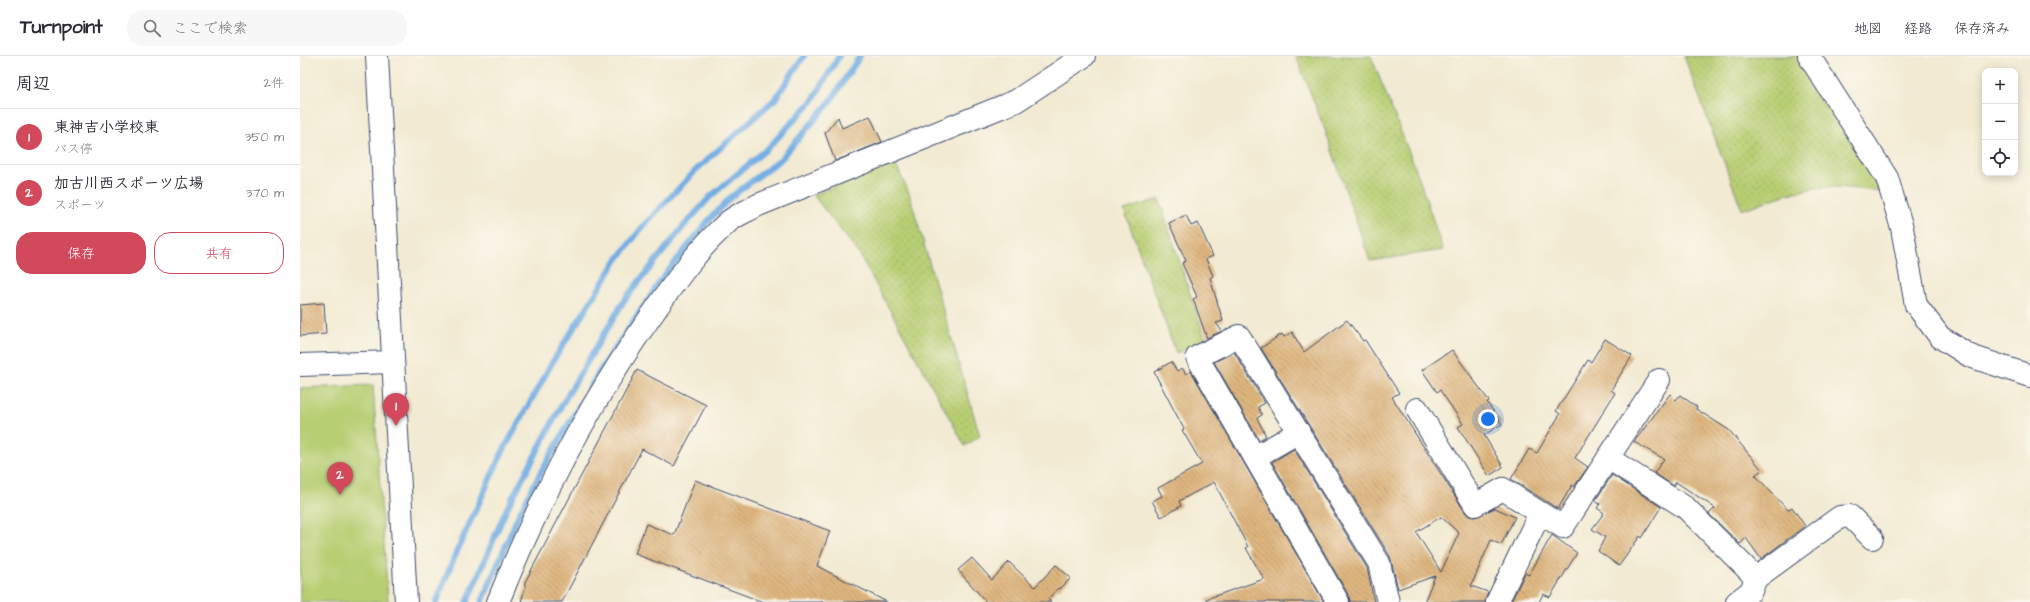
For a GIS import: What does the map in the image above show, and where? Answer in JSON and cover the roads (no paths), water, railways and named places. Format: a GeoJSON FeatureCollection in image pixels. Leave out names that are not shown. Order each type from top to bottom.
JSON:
{"type":"FeatureCollection","features":[{"type":"Feature","properties":{"kind":"street"},"geometry":{"type":"LineString","coordinates":[[377,56],[406,602]]}},
{"type":"Feature","properties":{"kind":"street"},"geometry":{"type":"LineString","coordinates":[[498,602],[523,539],[574,438],[633,341],[687,266],[728,222],[758,205],[1016,100],[1084,56]]}},
{"type":"Feature","properties":{"kind":"street"},"geometry":{"type":"LineString","coordinates":[[1810,56],[1887,178],[1902,228],[1916,305],[1940,337],[1970,356],[2030,376]]}},
{"type":"Feature","properties":{"kind":"street"},"geometry":{"type":"LineString","coordinates":[[1338,602],[1197,356],[1239,336],[1379,563],[1388,602]]}},
{"type":"Feature","properties":{"kind":"street"},"geometry":{"type":"LineString","coordinates":[[300,365],[393,362]]}},
{"type":"Feature","properties":{"kind":"street"},"geometry":{"type":"LineString","coordinates":[[1416,409],[1475,505],[1503,489],[1563,527],[1659,380]]}},
{"type":"Feature","properties":{"kind":"street"},"geometry":{"type":"LineString","coordinates":[[1255,457],[1299,432]]}},
{"type":"Feature","properties":{"kind":"street"},"geometry":{"type":"LineString","coordinates":[[1608,458],[1686,508],[1756,578]]}},
{"type":"Feature","properties":{"kind":"street"},"geometry":{"type":"LineString","coordinates":[[1498,602],[1540,513]]}},
{"type":"Feature","properties":{"kind":"street"},"geometry":{"type":"LineString","coordinates":[[1736,602],[1751,591],[1756,578],[1840,516],[1850,516],[1872,538]]}},
{"type":"Feature","properties":{"kind":"waterway"},"geometry":{"type":"LineString","coordinates":[[436,602],[456,553],[501,455],[553,361],[617,260],[644,225],[697,169],[775,99],[804,56]]}},
{"type":"Feature","properties":{"kind":"waterway"},"geometry":{"type":"LineString","coordinates":[[467,602],[507,508],[564,401],[625,299],[683,227],[711,196],[768,148],[813,100],[839,56]]}},
{"type":"Feature","properties":{"kind":"waterway"},"geometry":{"type":"LineString","coordinates":[[482,602],[519,514],[542,470],[599,372],[662,279],[708,221],[731,197],[781,159],[830,102],[860,56]]}},
{"type":"Feature","properties":{"kind":"place","name":"東神吉小学校東"},"geometry":{"type":"Point","coordinates":[396,426]}},
{"type":"Feature","properties":{"kind":"place","name":"加古川西スポーツ広場"},"geometry":{"type":"Point","coordinates":[340,495]}}]}
